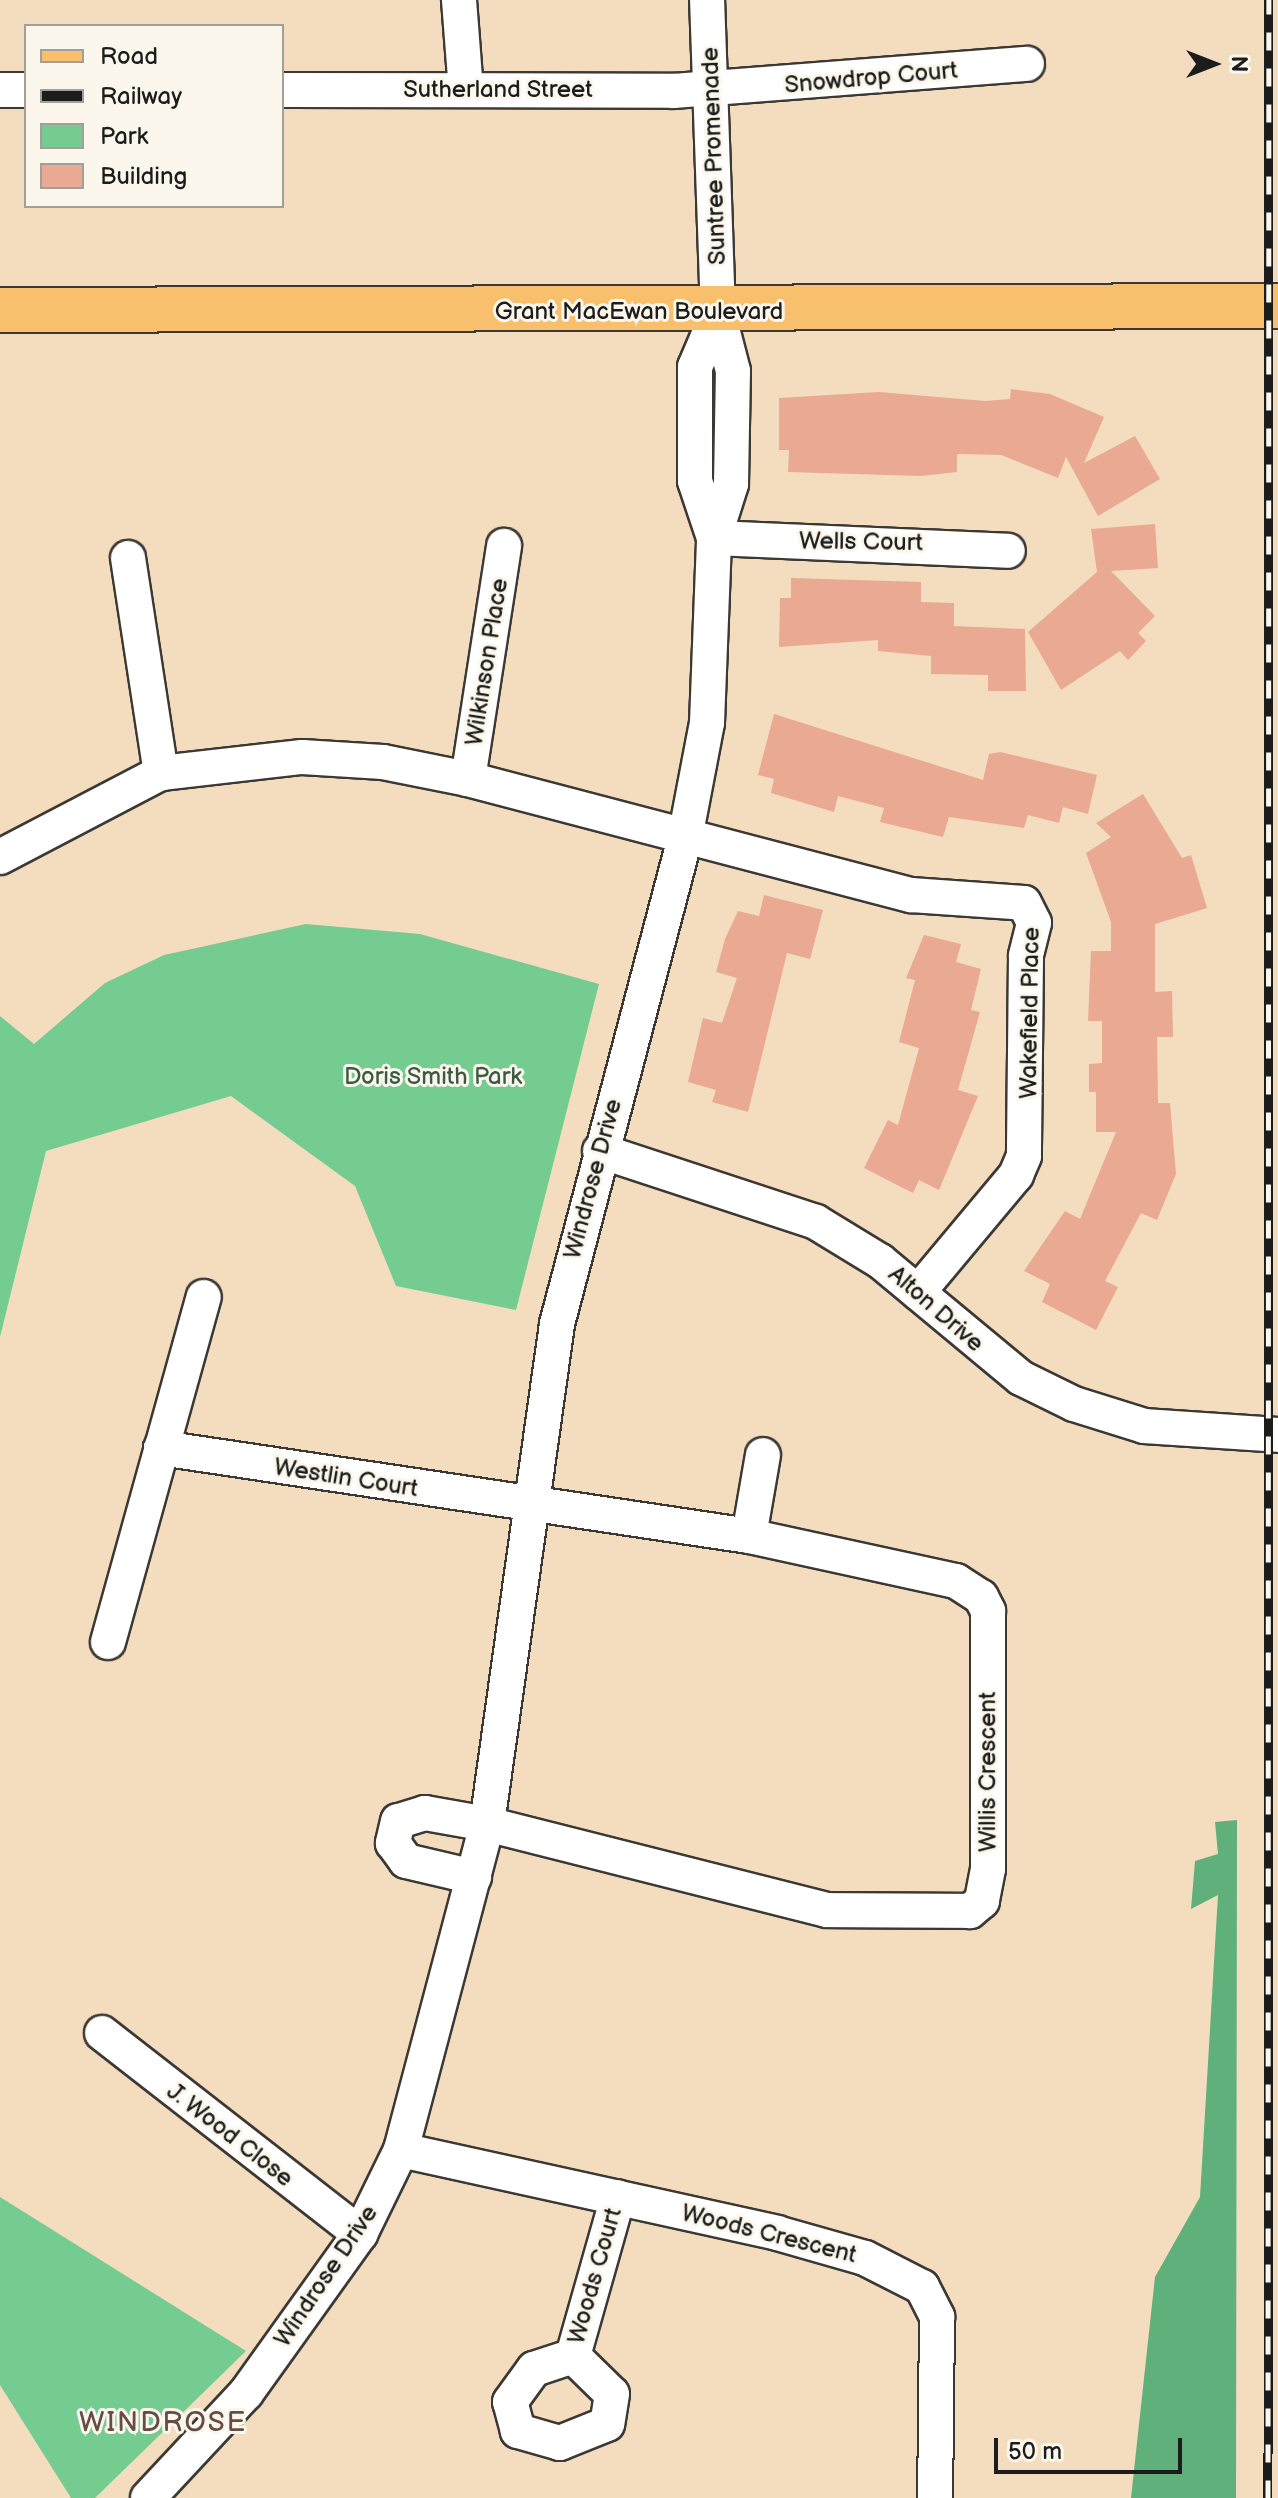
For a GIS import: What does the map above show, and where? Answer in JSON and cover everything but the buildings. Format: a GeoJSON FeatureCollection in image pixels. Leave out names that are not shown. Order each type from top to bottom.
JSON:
{"type":"FeatureCollection","features":[{"type":"Feature","properties":{"kind":"main road","name":"Grant MacEwan Boulevard"},"geometry":{"type":"LineString","coordinates":[[0,310],[718,313],[1278,306]]}},
{"type":"Feature","properties":{"kind":"street"},"geometry":{"type":"LineString","coordinates":[[459,0],[466,90]]}},
{"type":"Feature","properties":{"kind":"street","name":"Suntree Promenade"},"geometry":{"type":"LineString","coordinates":[[707,0],[715,89],[718,313]]}},
{"type":"Feature","properties":{"kind":"street","name":"Snowdrop Court"},"geometry":{"type":"LineString","coordinates":[[715,89],[1027,64]]}},
{"type":"Feature","properties":{"kind":"street","name":"Sutherland Street"},"geometry":{"type":"LineString","coordinates":[[284,90],[715,89]]}},
{"type":"Feature","properties":{"kind":"street"},"geometry":{"type":"LineString","coordinates":[[0,90],[24,90]]}},
{"type":"Feature","properties":{"kind":"street","name":"Windrose Drive"},"geometry":{"type":"LineString","coordinates":[[157,2495],[246,2393],[360,2234],[401,2150],[474,1877],[487,1824],[557,1324],[600,1151],[685,838],[707,723],[714,538],[695,481],[695,367],[718,313]]}},
{"type":"Feature","properties":{"kind":"street","name":"Wells Court"},"geometry":{"type":"LineString","coordinates":[[714,538],[1008,551]]}},
{"type":"Feature","properties":{"kind":"street","name":"Wilkinson Place"},"geometry":{"type":"LineString","coordinates":[[468,779],[504,546]]}},
{"type":"Feature","properties":{"kind":"street"},"geometry":{"type":"LineString","coordinates":[[128,558],[161,773]]}},
{"type":"Feature","properties":{"kind":"street","name":"Wilkinson Place"},"geometry":{"type":"LineString","coordinates":[[0,857],[161,773],[302,757],[383,762],[468,779],[685,838]]}},
{"type":"Feature","properties":{"kind":"street","name":"Wakefield Place"},"geometry":{"type":"LineString","coordinates":[[685,838],[911,895],[1024,903],[1031,911],[1024,1156],[918,1292]]}},
{"type":"Feature","properties":{"kind":"street","name":"Alton Drive"},"geometry":{"type":"LineString","coordinates":[[600,1151],[816,1222],[918,1292],[993,1359],[1074,1404],[1144,1426],[1278,1435]]}},
{"type":"Feature","properties":{"kind":"street"},"geometry":{"type":"LineString","coordinates":[[108,1642],[204,1297]]}},
{"type":"Feature","properties":{"kind":"street","name":"Westlin Court"},"geometry":{"type":"LineString","coordinates":[[161,1448],[530,1509]]}},
{"type":"Feature","properties":{"kind":"street"},"geometry":{"type":"LineString","coordinates":[[749,1536],[763,1455]]}},
{"type":"Feature","properties":{"kind":"street","name":"Willis Crescent"},"geometry":{"type":"LineString","coordinates":[[487,1824],[827,1910],[944,1916],[982,1901],[988,1839],[988,1611],[981,1597],[956,1581],[749,1536],[530,1509]]}},
{"type":"Feature","properties":{"kind":"street"},"geometry":{"type":"LineString","coordinates":[[474,1877],[406,1861],[393,1832],[409,1814],[487,1824]]}},
{"type":"Feature","properties":{"kind":"street","name":"J. Wood Close"},"geometry":{"type":"LineString","coordinates":[[102,2033],[360,2234]]}},
{"type":"Feature","properties":{"kind":"street","name":"Woods Crescent"},"geometry":{"type":"LineString","coordinates":[[401,2150],[618,2197],[865,2258],[922,2287],[937,2317],[935,2498]]}},
{"type":"Feature","properties":{"kind":"street","name":"Woods Court"},"geometry":{"type":"LineString","coordinates":[[573,2356],[618,2197]]}},
{"type":"Feature","properties":{"kind":"green space","name":"Doris Smith Park"},"geometry":{"type":"Polygon","coordinates":[[[306,924],[420,934],[599,984],[516,1310],[396,1286],[355,1186],[231,1096],[46,1151],[0,1337],[0,1016],[34,1044],[105,983],[164,955],[306,924]]]}},
{"type":"Feature","properties":{"kind":"green space"},"geometry":{"type":"Polygon","coordinates":[[[1237,1820],[1236,2498],[1131,2498],[1155,2277],[1200,2197],[1218,1895],[1191,1909],[1195,1861],[1218,1854],[1215,1822],[1237,1820]]]}},
{"type":"Feature","properties":{"kind":"green space"},"geometry":{"type":"Polygon","coordinates":[[[0,2197],[246,2351],[95,2498],[71,2498],[0,2385],[0,2197]]]}},
{"type":"Feature","properties":{"kind":"railway"},"geometry":{"type":"LineString","coordinates":[[1268,2498],[1269,0]]}},
{"type":"Feature","properties":{"kind":"district","name":"WINDROSE"},"geometry":{"type":"Point","coordinates":[163,2423]}}]}
